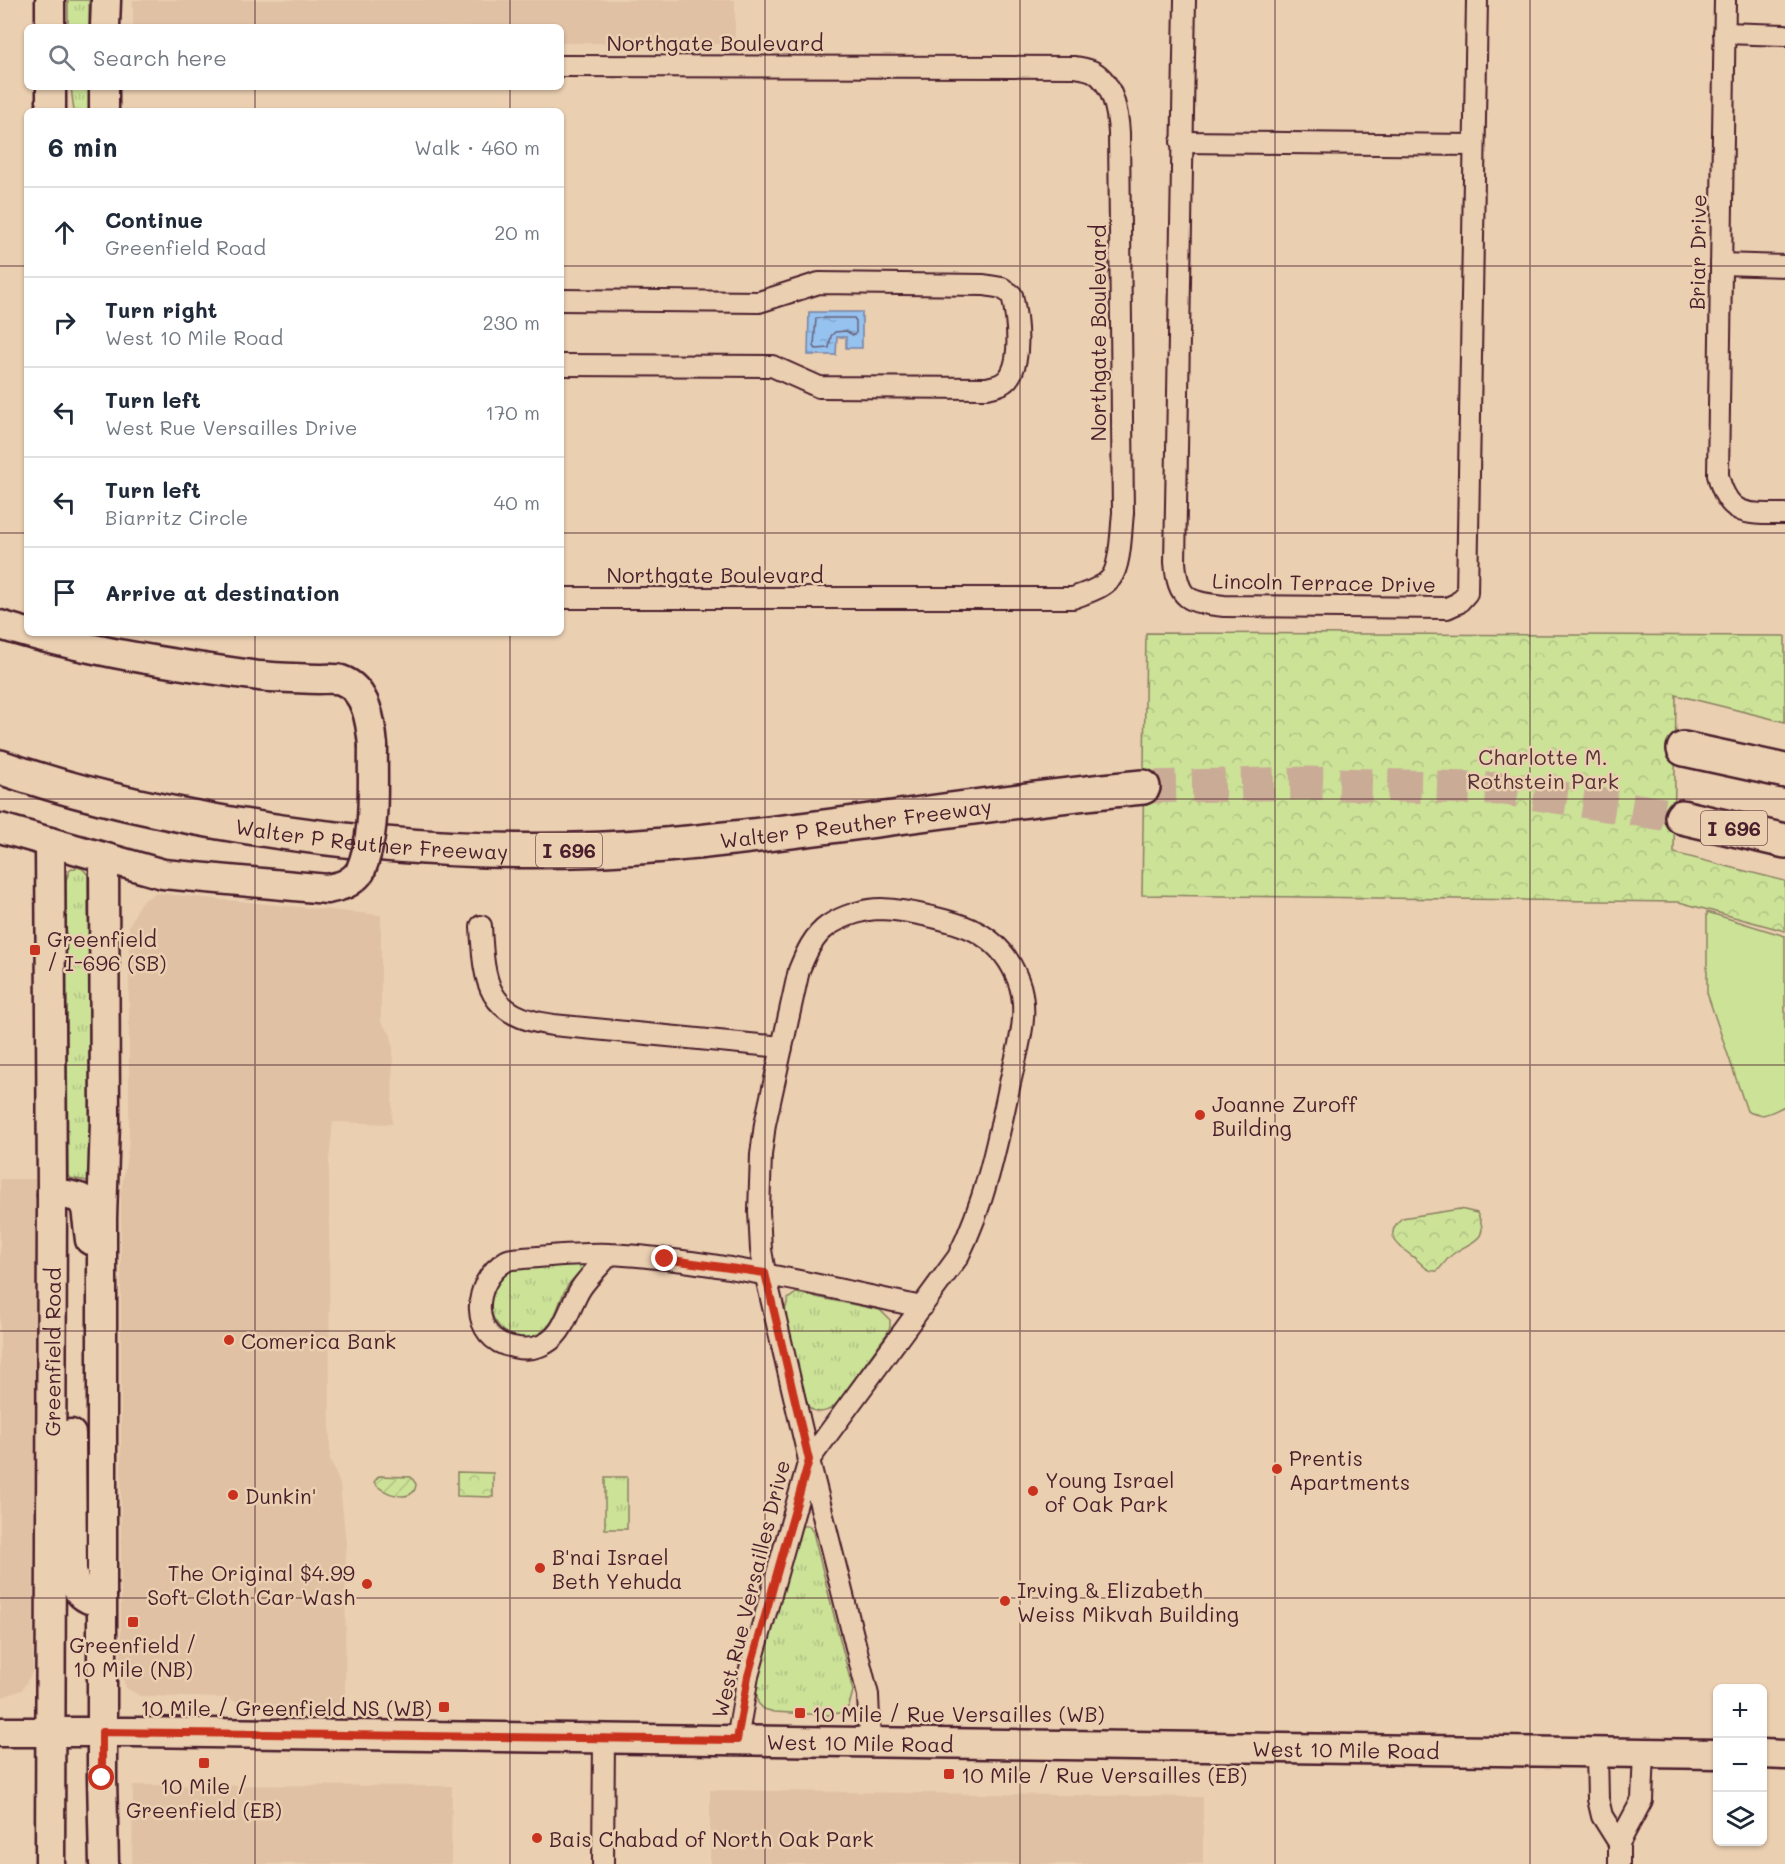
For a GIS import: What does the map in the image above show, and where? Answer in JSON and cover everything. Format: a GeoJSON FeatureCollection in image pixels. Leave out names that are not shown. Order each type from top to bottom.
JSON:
{"type":"FeatureCollection","features":[{"type":"Feature","properties":{"kind":"highway"},"geometry":{"type":"LineString","coordinates":[[1684,749],[1785,771]]}},
{"type":"Feature","properties":{"kind":"highway","name":"Walter P Reuther Freeway"},"geometry":{"type":"LineString","coordinates":[[0,767],[78,792],[193,818],[340,841],[451,850],[557,850],[664,845],[1143,787]]}},
{"type":"Feature","properties":{"kind":"highway","name":"I 696"},"geometry":{"type":"LineString","coordinates":[[1682,817],[1785,841]]}},
{"type":"Feature","properties":{"kind":"main road"},"geometry":{"type":"LineString","coordinates":[[50,0],[50,24]]}},
{"type":"Feature","properties":{"kind":"main road"},"geometry":{"type":"LineString","coordinates":[[105,24],[106,0]]}},
{"type":"Feature","properties":{"kind":"main road"},"geometry":{"type":"LineString","coordinates":[[51,90],[51,108]]}},
{"type":"Feature","properties":{"kind":"main road"},"geometry":{"type":"LineString","coordinates":[[104,90],[104,108]]}},
{"type":"Feature","properties":{"kind":"main road"},"geometry":{"type":"LineString","coordinates":[[0,625],[24,630]]}},
{"type":"Feature","properties":{"kind":"main road"},"geometry":{"type":"LineString","coordinates":[[0,828],[163,874],[327,889],[352,882],[360,872],[368,853],[372,830],[371,721],[362,700],[341,680],[269,677],[193,667],[103,642],[49,636]]}},
{"type":"Feature","properties":{"kind":"main road","name":"Greenfield Road"},"geometry":{"type":"LineString","coordinates":[[50,842],[52,1195],[50,1864]]}},
{"type":"Feature","properties":{"kind":"main road"},"geometry":{"type":"LineString","coordinates":[[104,858],[105,1121],[102,1218],[104,1864]]}},
{"type":"Feature","properties":{"kind":"main road"},"geometry":{"type":"LineString","coordinates":[[52,1195],[80,1198],[86,1208],[91,1231],[89,1457],[102,1517]]}},
{"type":"Feature","properties":{"kind":"main road"},"geometry":{"type":"LineString","coordinates":[[51,1329],[71,1367],[72,1570],[80,1595],[89,1599],[102,1595]]}},
{"type":"Feature","properties":{"kind":"main road","name":"West 10 Mile Road"},"geometry":{"type":"LineString","coordinates":[[0,1732],[1713,1754]]}},
{"type":"Feature","properties":{"kind":"main road"},"geometry":{"type":"LineString","coordinates":[[1767,1755],[1785,1755]]}},
{"type":"Feature","properties":{"kind":"street","name":"Lincoln Terrace Drive"},"geometry":{"type":"LineString","coordinates":[[1185,0],[1181,142],[1176,582],[1184,594],[1201,604],[1330,608],[1447,608],[1458,603],[1467,593],[1477,0]]}},
{"type":"Feature","properties":{"kind":"street","name":"Briar Drive"},"geometry":{"type":"LineString","coordinates":[[1725,0],[1718,475],[1722,492],[1730,502],[1750,514],[1785,514]]}},
{"type":"Feature","properties":{"kind":"street"},"geometry":{"type":"LineString","coordinates":[[1724,33],[1785,34]]}},
{"type":"Feature","properties":{"kind":"street","name":"Northgate Boulevard"},"geometry":{"type":"LineString","coordinates":[[564,66],[1063,66],[1094,72],[1108,88],[1118,113],[1119,123],[1123,513],[1119,552],[1111,578],[1099,588],[1073,598],[564,598]]}},
{"type":"Feature","properties":{"kind":"street"},"geometry":{"type":"LineString","coordinates":[[1181,142],[1474,145]]}},
{"type":"Feature","properties":{"kind":"street"},"geometry":{"type":"LineString","coordinates":[[1721,264],[1785,266]]}},
{"type":"Feature","properties":{"kind":"street"},"geometry":{"type":"LineString","coordinates":[[564,300],[759,302],[819,283],[984,285],[1002,288],[1012,295],[1017,317],[1016,365],[1003,384],[987,388],[819,387],[772,366],[564,365]]}},
{"type":"Feature","properties":{"kind":"street","name":"West Rue Versailles Drive"},"geometry":{"type":"LineString","coordinates":[[737,1740],[748,1676],[809,1460],[958,1257],[973,1226],[993,1165],[1024,1020],[1019,982],[1010,963],[994,944],[961,925],[880,909],[863,911],[828,926],[807,951],[799,970],[765,1124],[761,1155],[759,1211],[765,1273],[809,1460]]}},
{"type":"Feature","properties":{"kind":"street"},"geometry":{"type":"LineString","coordinates":[[481,926],[483,968],[488,982],[499,1002],[518,1017],[553,1025],[782,1047]]}},
{"type":"Feature","properties":{"kind":"street"},"geometry":{"type":"LineString","coordinates":[[610,1254],[581,1288],[557,1335],[540,1346],[521,1349],[502,1345],[489,1335],[483,1324],[480,1307],[481,1289],[490,1274],[507,1260],[569,1254],[610,1254],[665,1259],[765,1273],[922,1307]]}},
{"type":"Feature","properties":{"kind":"street"},"geometry":{"type":"LineString","coordinates":[[809,1460],[868,1695],[870,1742]]}},
{"type":"Feature","properties":{"kind":"street"},"geometry":{"type":"LineString","coordinates":[[603,1864],[604,1739]]}},
{"type":"Feature","properties":{"kind":"street"},"geometry":{"type":"LineString","coordinates":[[1597,1752],[1598,1799],[1602,1816],[1619,1843]]}},
{"type":"Feature","properties":{"kind":"street"},"geometry":{"type":"LineString","coordinates":[[1619,1864],[1619,1843],[1641,1800],[1644,1752]]}},
{"type":"Feature","properties":{"kind":"shaded area"},"geometry":{"type":"Polygon","coordinates":[[[133,0],[735,0],[735,44],[564,43],[564,24],[133,24],[133,0]]]}},
{"type":"Feature","properties":{"kind":"shaded area"},"geometry":{"type":"Polygon","coordinates":[[[155,893],[381,915],[381,1022],[391,1035],[393,1048],[392,1124],[333,1122],[329,1160],[330,1460],[340,1484],[346,1543],[345,1708],[253,1707],[226,1698],[140,1696],[126,1688],[121,1673],[121,1192],[129,1142],[129,926],[140,903],[155,893]]]}},
{"type":"Feature","properties":{"kind":"shaded area"},"geometry":{"type":"Polygon","coordinates":[[[0,1179],[36,1179],[33,1671],[22,1690],[0,1698],[0,1179]]]}},
{"type":"Feature","properties":{"kind":"shaded area"},"geometry":{"type":"Polygon","coordinates":[[[133,1785],[452,1786],[451,1864],[132,1864],[133,1785]]]}},
{"type":"Feature","properties":{"kind":"shaded area"},"geometry":{"type":"Polygon","coordinates":[[[710,1790],[1203,1797],[1203,1864],[710,1864],[710,1790]]]}},
{"type":"Feature","properties":{"kind":"green space"},"geometry":{"type":"Polygon","coordinates":[[[68,0],[89,0],[89,24],[68,24],[68,0]]]}},
{"type":"Feature","properties":{"kind":"green space"},"geometry":{"type":"Polygon","coordinates":[[[71,90],[89,90],[89,108],[74,108],[71,90]]]}},
{"type":"Feature","properties":{"kind":"green space","name":"Charlotte M. Rothstein Park"},"geometry":{"type":"Polygon","coordinates":[[[1146,633],[1785,636],[1785,722],[1676,695],[1674,853],[1785,881],[1785,931],[1679,902],[1142,895],[1146,633]]]}},
{"type":"Feature","properties":{"kind":"green space"},"geometry":{"type":"Polygon","coordinates":[[[77,867],[83,869],[88,875],[90,1180],[88,1181],[68,1176],[66,880],[70,870],[77,867]]]}},
{"type":"Feature","properties":{"kind":"green space"},"geometry":{"type":"Polygon","coordinates":[[[1707,912],[1785,936],[1785,1106],[1766,1114],[1758,1115],[1747,1111],[1707,993],[1707,912]]]}},
{"type":"Feature","properties":{"kind":"green space"},"geometry":{"type":"Polygon","coordinates":[[[1460,1209],[1477,1213],[1482,1229],[1480,1235],[1451,1256],[1437,1271],[1425,1268],[1399,1246],[1393,1236],[1396,1224],[1402,1218],[1460,1209]]]}},
{"type":"Feature","properties":{"kind":"green space"},"geometry":{"type":"Polygon","coordinates":[[[583,1261],[586,1266],[567,1287],[548,1327],[543,1331],[529,1337],[515,1337],[504,1331],[495,1320],[490,1308],[491,1294],[497,1281],[510,1270],[534,1264],[583,1261]]]}},
{"type":"Feature","properties":{"kind":"green space"},"geometry":{"type":"Polygon","coordinates":[[[796,1293],[880,1310],[890,1320],[890,1327],[886,1335],[837,1403],[823,1412],[815,1411],[808,1406],[784,1315],[788,1299],[796,1293]]]}},
{"type":"Feature","properties":{"kind":"green space"},"geometry":{"type":"Polygon","coordinates":[[[457,1472],[493,1473],[493,1497],[457,1496],[457,1472]]]}},
{"type":"Feature","properties":{"kind":"green space"},"geometry":{"type":"Polygon","coordinates":[[[379,1476],[411,1477],[416,1484],[414,1491],[404,1496],[383,1490],[374,1482],[379,1476]]]}},
{"type":"Feature","properties":{"kind":"green space"},"geometry":{"type":"Polygon","coordinates":[[[605,1477],[627,1477],[627,1529],[605,1529],[605,1477]]]}},
{"type":"Feature","properties":{"kind":"green space"},"geometry":{"type":"Polygon","coordinates":[[[803,1526],[809,1526],[813,1532],[853,1691],[849,1706],[839,1713],[827,1715],[774,1712],[764,1709],[758,1703],[756,1688],[798,1530],[803,1526]]]}},
{"type":"Feature","properties":{"kind":"water"},"geometry":{"type":"Polygon","coordinates":[[[809,312],[862,312],[862,348],[846,348],[846,337],[837,337],[836,355],[808,355],[809,312]]]}},
{"type":"Feature","properties":{"kind":"tunnel"},"geometry":{"type":"LineString","coordinates":[[1143,787],[1308,783],[1505,789],[1682,817]]}},
{"type":"Feature","properties":{"kind":"place","name":"Greenfield / I-696 (SB)"},"geometry":{"type":"Point","coordinates":[35,950]}},
{"type":"Feature","properties":{"kind":"place","name":"Joanne Zuroff Building"},"geometry":{"type":"Point","coordinates":[1200,1115]}},
{"type":"Feature","properties":{"kind":"place","name":"Comerica Bank"},"geometry":{"type":"Point","coordinates":[229,1340]}},
{"type":"Feature","properties":{"kind":"place","name":"Prentis Apartments"},"geometry":{"type":"Point","coordinates":[1277,1469]}},
{"type":"Feature","properties":{"kind":"place","name":"Young Israel of Oak Park"},"geometry":{"type":"Point","coordinates":[1033,1491]}},
{"type":"Feature","properties":{"kind":"place","name":"Dunkin'"},"geometry":{"type":"Point","coordinates":[233,1495]}},
{"type":"Feature","properties":{"kind":"place","name":"B'nai Israel Beth Yehuda"},"geometry":{"type":"Point","coordinates":[540,1568]}},
{"type":"Feature","properties":{"kind":"place","name":"The Original $4.99 Soft Cloth Car Wash"},"geometry":{"type":"Point","coordinates":[367,1584]}},
{"type":"Feature","properties":{"kind":"place","name":"Irving & Elizabeth Weiss Mikvah Building"},"geometry":{"type":"Point","coordinates":[1005,1601]}},
{"type":"Feature","properties":{"kind":"place","name":"Greenfield / 10 Mile (NB)"},"geometry":{"type":"Point","coordinates":[133,1622]}},
{"type":"Feature","properties":{"kind":"place","name":"10 Mile / Greenfield NS (WB)"},"geometry":{"type":"Point","coordinates":[444,1707]}},
{"type":"Feature","properties":{"kind":"place","name":"10 Mile / Rue Versailles (WB)"},"geometry":{"type":"Point","coordinates":[800,1713]}},
{"type":"Feature","properties":{"kind":"place","name":"10 Mile / Greenfield (EB)"},"geometry":{"type":"Point","coordinates":[204,1763]}},
{"type":"Feature","properties":{"kind":"place","name":"10 Mile / Rue Versailles (EB)"},"geometry":{"type":"Point","coordinates":[949,1774]}},
{"type":"Feature","properties":{"kind":"place","name":"Bais Chabad of North Oak Park"},"geometry":{"type":"Point","coordinates":[537,1838]}},
{"type":"Feature","properties":{"kind":"route"},"geometry":{"type":"LineString","coordinates":[[102,1778],[102,1732],[737,1740],[748,1676],[809,1460],[765,1273],[665,1259]]}}]}
